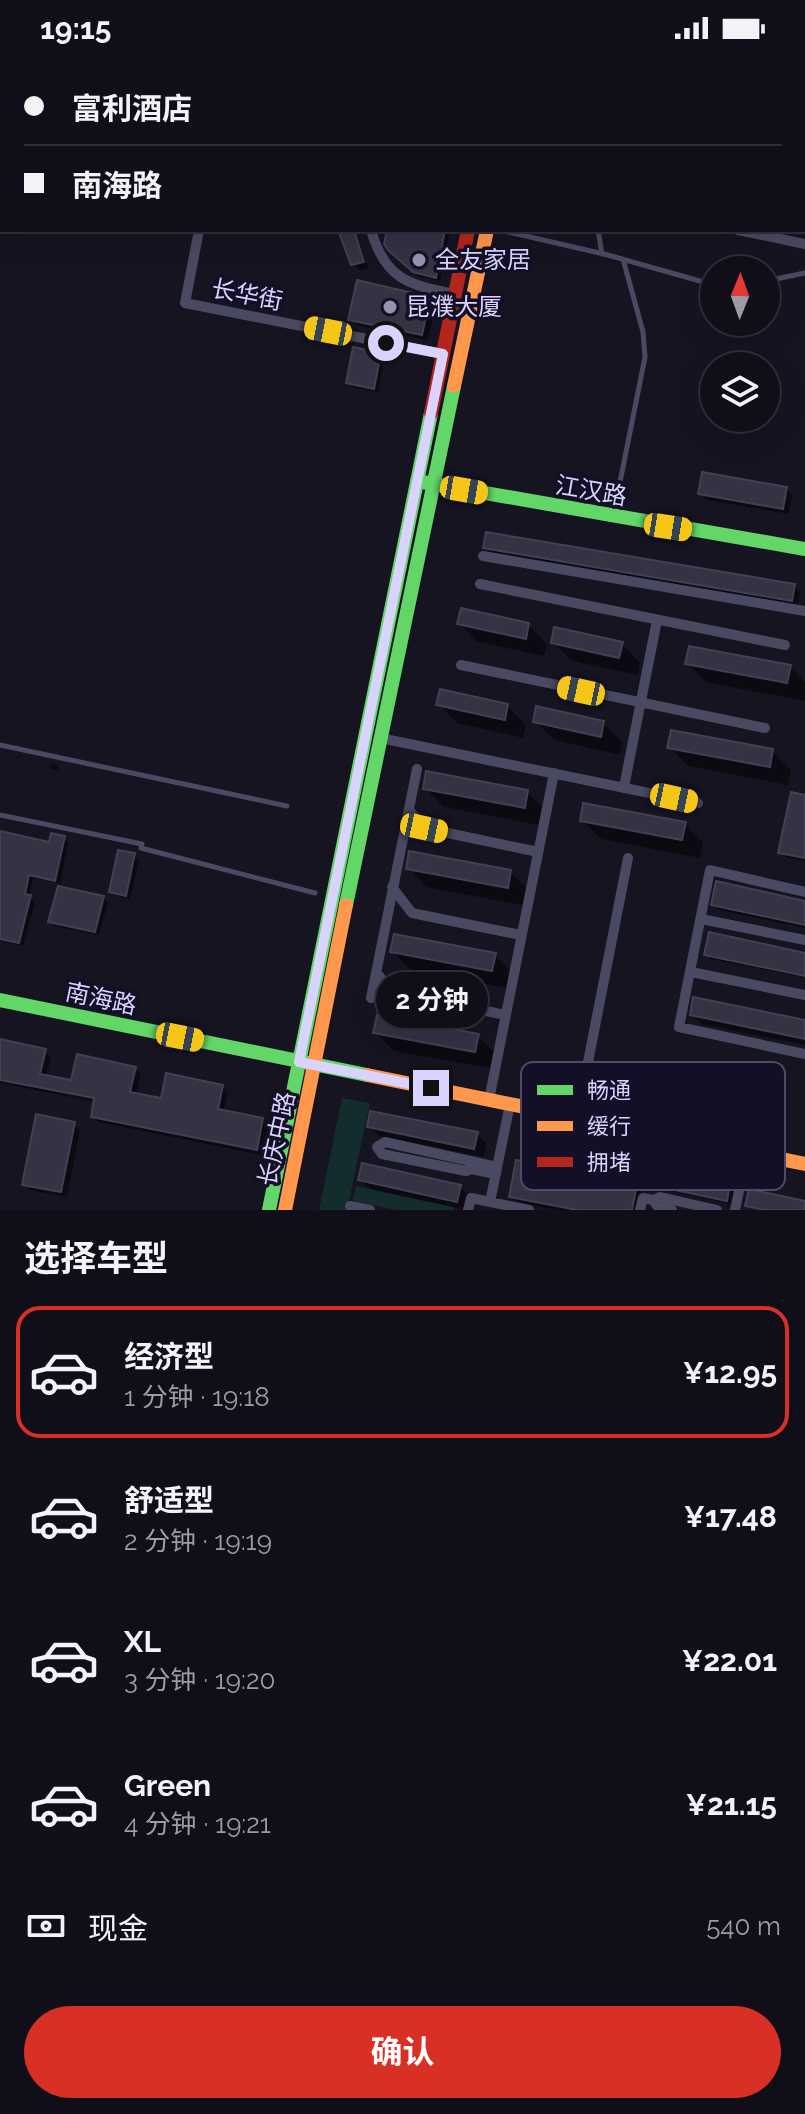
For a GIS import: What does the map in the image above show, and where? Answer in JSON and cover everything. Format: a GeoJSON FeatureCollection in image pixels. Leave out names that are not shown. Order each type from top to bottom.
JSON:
{"type":"FeatureCollection","features":[{"type":"Feature","properties":{"kind":"main road","name":"长庆中路"},"geometry":{"type":"LineString","coordinates":[[269,1210],[468,232]]}},
{"type":"Feature","properties":{"kind":"main road","name":"长庆中路"},"geometry":{"type":"LineString","coordinates":[[285,1210],[487,232]]}},
{"type":"Feature","properties":{"kind":"main road","name":"江汉路"},"geometry":{"type":"LineString","coordinates":[[417,481],[805,549]]}},
{"type":"Feature","properties":{"kind":"main road","name":"南海路"},"geometry":{"type":"LineString","coordinates":[[0,1000],[521,1106]]}},
{"type":"Feature","properties":{"kind":"main road","name":"南海路"},"geometry":{"type":"LineString","coordinates":[[785,1160],[805,1164]]}},
{"type":"Feature","properties":{"kind":"street","name":"长华街"},"geometry":{"type":"LineString","coordinates":[[199,232],[185,303],[443,354]]}},
{"type":"Feature","properties":{"kind":"street"},"geometry":{"type":"LineString","coordinates":[[372,232],[383,261],[394,274],[418,285],[455,294]]}},
{"type":"Feature","properties":{"kind":"street"},"geometry":{"type":"LineString","coordinates":[[748,232],[805,244]]}},
{"type":"Feature","properties":{"kind":"street"},"geometry":{"type":"LineString","coordinates":[[483,556],[805,611]]}},
{"type":"Feature","properties":{"kind":"street"},"geometry":{"type":"LineString","coordinates":[[480,584],[785,645]]}},
{"type":"Feature","properties":{"kind":"street"},"geometry":{"type":"LineString","coordinates":[[624,787],[657,620]]}},
{"type":"Feature","properties":{"kind":"street"},"geometry":{"type":"LineString","coordinates":[[461,665],[765,728]]}},
{"type":"Feature","properties":{"kind":"street"},"geometry":{"type":"LineString","coordinates":[[380,738],[698,803]]}},
{"type":"Feature","properties":{"kind":"street"},"geometry":{"type":"LineString","coordinates":[[371,998],[417,769]]}},
{"type":"Feature","properties":{"kind":"street"},"geometry":{"type":"LineString","coordinates":[[489,1100],[554,773]]}},
{"type":"Feature","properties":{"kind":"street"},"geometry":{"type":"LineString","coordinates":[[409,810],[424,828],[538,852]]}},
{"type":"Feature","properties":{"kind":"street"},"geometry":{"type":"LineString","coordinates":[[588,1062],[628,858]]}},
{"type":"Feature","properties":{"kind":"street"},"geometry":{"type":"LineString","coordinates":[[805,892],[710,870],[679,1027],[805,1054]]}},
{"type":"Feature","properties":{"kind":"street"},"geometry":{"type":"LineString","coordinates":[[392,887],[412,913],[521,935]]}},
{"type":"Feature","properties":{"kind":"street"},"geometry":{"type":"LineString","coordinates":[[701,919],[805,940]]}},
{"type":"Feature","properties":{"kind":"street"},"geometry":{"type":"LineString","coordinates":[[376,972],[391,991],[505,1015]]}},
{"type":"Feature","properties":{"kind":"street"},"geometry":{"type":"LineString","coordinates":[[691,972],[805,995]]}},
{"type":"Feature","properties":{"kind":"street"},"geometry":{"type":"LineString","coordinates":[[490,1202],[510,1104]]}},
{"type":"Feature","properties":{"kind":"street"},"geometry":{"type":"LineString","coordinates":[[472,1166],[466,1171],[382,1154],[377,1147],[385,1142],[467,1158],[472,1166],[496,1170]]}},
{"type":"Feature","properties":{"kind":"street"},"geometry":{"type":"LineString","coordinates":[[735,1210],[739,1190]]}},
{"type":"Feature","properties":{"kind":"street"},"geometry":{"type":"LineString","coordinates":[[640,1210],[643,1198],[653,1200],[660,1197],[717,1210]]}},
{"type":"Feature","properties":{"kind":"street"},"geometry":{"type":"LineString","coordinates":[[468,1210],[471,1198],[529,1210]]}},
{"type":"Feature","properties":{"kind":"street"},"geometry":{"type":"LineString","coordinates":[[653,1200],[658,1207],[672,1210]]}},
{"type":"Feature","properties":{"kind":"street"},"geometry":{"type":"LineString","coordinates":[[350,1206],[370,1210]]}},
{"type":"Feature","properties":{"kind":"lane"},"geometry":{"type":"LineString","coordinates":[[508,232],[700,281]]}},
{"type":"Feature","properties":{"kind":"lane"},"geometry":{"type":"LineString","coordinates":[[598,232],[602,254]]}},
{"type":"Feature","properties":{"kind":"lane"},"geometry":{"type":"LineString","coordinates":[[613,517],[645,357],[643,332],[623,259]]}},
{"type":"Feature","properties":{"kind":"lane"},"geometry":{"type":"LineString","coordinates":[[780,278],[805,273]]}},
{"type":"Feature","properties":{"kind":"lane"},"geometry":{"type":"LineString","coordinates":[[0,745],[287,806]]}},
{"type":"Feature","properties":{"kind":"lane"},"geometry":{"type":"LineString","coordinates":[[0,815],[142,844],[141,848],[315,893]]}},
{"type":"Feature","properties":{"kind":"green space"},"geometry":{"type":"Polygon","coordinates":[[[342,1098],[370,1103],[347,1210],[319,1210],[342,1098]]]}},
{"type":"Feature","properties":{"kind":"green space"},"geometry":{"type":"Polygon","coordinates":[[[356,1186],[454,1207],[454,1210],[396,1210],[353,1201],[356,1186]]]}},
{"type":"Feature","properties":{"kind":"building"},"geometry":{"type":"Polygon","coordinates":[[[339,232],[355,232],[364,262],[351,265],[339,232]]]}},
{"type":"Feature","properties":{"kind":"building","name":"全友家居"},"geometry":{"type":"Polygon","coordinates":[[[387,232],[445,232],[436,278],[413,272],[384,244],[387,232]]]}},
{"type":"Feature","properties":{"kind":"building","name":"昆濮大厦"},"geometry":{"type":"Polygon","coordinates":[[[357,280],[430,297],[422,335],[348,320],[357,280]]]}},
{"type":"Feature","properties":{"kind":"building"},"geometry":{"type":"Polygon","coordinates":[[[353,347],[381,353],[374,389],[346,383],[353,347]]]}},
{"type":"Feature","properties":{"kind":"building"},"geometry":{"type":"Polygon","coordinates":[[[702,472],[787,487],[783,509],[698,494],[702,472]]]}},
{"type":"Feature","properties":{"kind":"building"},"geometry":{"type":"Polygon","coordinates":[[[486,532],[795,584],[792,601],[483,548],[486,532]]]}},
{"type":"Feature","properties":{"kind":"building"},"geometry":{"type":"Polygon","coordinates":[[[461,608],[529,623],[526,639],[457,624],[461,608]]]}},
{"type":"Feature","properties":{"kind":"building"},"geometry":{"type":"Polygon","coordinates":[[[554,627],[623,642],[619,658],[551,643],[554,627]]]}},
{"type":"Feature","properties":{"kind":"building"},"geometry":{"type":"Polygon","coordinates":[[[689,646],[791,665],[787,683],[685,664],[689,646]]]}},
{"type":"Feature","properties":{"kind":"building"},"geometry":{"type":"Polygon","coordinates":[[[440,689],[508,704],[505,720],[436,705],[440,689]]]}},
{"type":"Feature","properties":{"kind":"building"},"geometry":{"type":"Polygon","coordinates":[[[536,706],[604,721],[601,737],[533,722],[536,706]]]}},
{"type":"Feature","properties":{"kind":"building"},"geometry":{"type":"Polygon","coordinates":[[[671,730],[773,749],[770,767],[667,748],[671,730]]]}},
{"type":"Feature","properties":{"kind":"building"},"geometry":{"type":"Polygon","coordinates":[[[426,771],[528,790],[525,808],[423,789],[426,771]]]}},
{"type":"Feature","properties":{"kind":"building"},"geometry":{"type":"Polygon","coordinates":[[[791,792],[805,795],[805,858],[778,853],[791,792]]]}},
{"type":"Feature","properties":{"kind":"building"},"geometry":{"type":"Polygon","coordinates":[[[583,803],[686,822],[682,840],[580,821],[583,803]]]}},
{"type":"Feature","properties":{"kind":"building"},"geometry":{"type":"Polygon","coordinates":[[[0,831],[49,842],[51,833],[65,836],[55,881],[29,875],[25,894],[31,895],[19,943],[0,939],[0,831]]]}},
{"type":"Feature","properties":{"kind":"building"},"geometry":{"type":"Polygon","coordinates":[[[118,850],[135,853],[126,896],[109,892],[118,850]]]}},
{"type":"Feature","properties":{"kind":"building"},"geometry":{"type":"Polygon","coordinates":[[[409,851],[511,870],[508,888],[406,869],[409,851]]]}},
{"type":"Feature","properties":{"kind":"building"},"geometry":{"type":"Polygon","coordinates":[[[716,881],[805,901],[805,925],[711,905],[716,881]]]}},
{"type":"Feature","properties":{"kind":"building"},"geometry":{"type":"Polygon","coordinates":[[[58,886],[104,896],[95,932],[48,922],[58,886]]]}},
{"type":"Feature","properties":{"kind":"building"},"geometry":{"type":"Polygon","coordinates":[[[709,932],[805,953],[805,976],[704,955],[709,932]]]}},
{"type":"Feature","properties":{"kind":"building"},"geometry":{"type":"Polygon","coordinates":[[[394,934],[496,953],[492,971],[390,952],[394,934]]]}},
{"type":"Feature","properties":{"kind":"building"},"geometry":{"type":"Polygon","coordinates":[[[693,997],[805,1020],[805,1039],[690,1015],[693,997]]]}},
{"type":"Feature","properties":{"kind":"building"},"geometry":{"type":"Polygon","coordinates":[[[377,1015],[479,1034],[475,1052],[373,1033],[377,1015]]]}},
{"type":"Feature","properties":{"kind":"building"},"geometry":{"type":"Polygon","coordinates":[[[0,1039],[46,1049],[40,1074],[71,1080],[77,1054],[136,1067],[130,1092],[161,1098],[166,1073],[223,1085],[218,1109],[263,1118],[257,1150],[91,1117],[94,1098],[0,1080],[0,1039]]]}},
{"type":"Feature","properties":{"kind":"building"},"geometry":{"type":"Polygon","coordinates":[[[370,1111],[478,1132],[474,1149],[367,1127],[370,1111]]]}},
{"type":"Feature","properties":{"kind":"building"},"geometry":{"type":"Polygon","coordinates":[[[36,1114],[75,1122],[61,1192],[22,1185],[36,1114]]]}},
{"type":"Feature","properties":{"kind":"building"},"geometry":{"type":"Polygon","coordinates":[[[516,1160],[521,1161],[521,1190],[636,1190],[632,1210],[577,1210],[509,1197],[516,1160]]]}},
{"type":"Feature","properties":{"kind":"building"},"geometry":{"type":"Polygon","coordinates":[[[362,1163],[461,1185],[457,1202],[358,1180],[362,1163]]]}},
{"type":"Feature","properties":{"kind":"building"},"geometry":{"type":"Polygon","coordinates":[[[675,1190],[729,1190],[727,1201],[675,1190]]]}},
{"type":"Feature","properties":{"kind":"building"},"geometry":{"type":"Polygon","coordinates":[[[749,1190],[805,1201],[805,1210],[765,1210],[745,1206],[749,1190]]]}},
{"type":"Feature","properties":{"kind":"traffic: fast"},"geometry":{"type":"LineString","coordinates":[[346,905],[454,386]]}},
{"type":"Feature","properties":{"kind":"traffic: fast"},"geometry":{"type":"LineString","coordinates":[[269,1210],[431,413]]}},
{"type":"Feature","properties":{"kind":"traffic: fast"},"geometry":{"type":"LineString","coordinates":[[417,481],[805,549]]}},
{"type":"Feature","properties":{"kind":"traffic: fast"},"geometry":{"type":"LineString","coordinates":[[0,1000],[367,1075]]}},
{"type":"Feature","properties":{"kind":"traffic: slow"},"geometry":{"type":"LineString","coordinates":[[454,386],[487,232]]}},
{"type":"Feature","properties":{"kind":"traffic: slow"},"geometry":{"type":"LineString","coordinates":[[285,1210],[346,905]]}},
{"type":"Feature","properties":{"kind":"traffic: slow"},"geometry":{"type":"LineString","coordinates":[[367,1075],[521,1106]]}},
{"type":"Feature","properties":{"kind":"traffic: slow"},"geometry":{"type":"LineString","coordinates":[[785,1160],[805,1164]]}},
{"type":"Feature","properties":{"kind":"traffic: jam"},"geometry":{"type":"LineString","coordinates":[[431,413],[468,232]]}},
{"type":"Feature","properties":{"kind":"place","name":"全友家居"},"geometry":{"type":"Point","coordinates":[419,260]}},
{"type":"Feature","properties":{"kind":"place","name":"昆濮大厦"},"geometry":{"type":"Point","coordinates":[390,307]}},
{"type":"Feature","properties":{"kind":"route"},"geometry":{"type":"LineString","coordinates":[[386,343],[443,354],[299,1062],[431,1088]]}}]}
